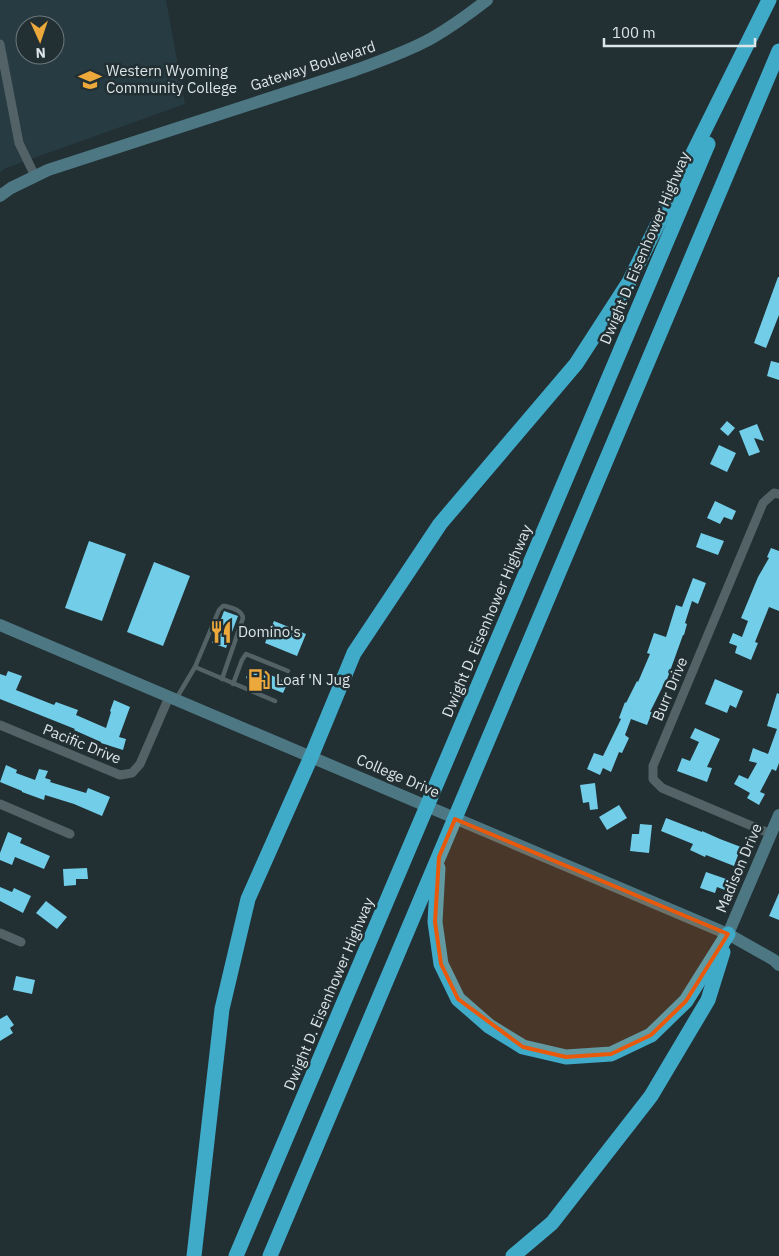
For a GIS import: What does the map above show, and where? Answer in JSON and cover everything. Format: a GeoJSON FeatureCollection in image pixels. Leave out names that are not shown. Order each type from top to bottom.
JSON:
{"type":"FeatureCollection","features":[{"type":"Feature","properties":{"kind":"highway"},"geometry":{"type":"LineString","coordinates":[[194,1256],[222,1009],[248,899],[311,757],[354,653],[440,524],[576,364],[629,282],[769,0]]}},
{"type":"Feature","properties":{"kind":"highway","name":"Dwight D. Eisenhower Highway"},"geometry":{"type":"LineString","coordinates":[[236,1256],[769,0]]}},
{"type":"Feature","properties":{"kind":"highway"},"geometry":{"type":"LineString","coordinates":[[270,1256],[779,51]]}},
{"type":"Feature","properties":{"kind":"highway"},"geometry":{"type":"LineString","coordinates":[[439,857],[435,922],[441,964],[458,999],[488,1026],[523,1048],[566,1057],[611,1054],[651,1035],[686,1001],[728,934]]}},
{"type":"Feature","properties":{"kind":"highway"},"geometry":{"type":"LineString","coordinates":[[513,1256],[552,1223],[650,1096],[708,1000],[728,934]]}},
{"type":"Feature","properties":{"kind":"main road","name":"Gateway Boulevard"},"geometry":{"type":"LineString","coordinates":[[0,196],[11,188],[48,170],[394,56],[432,38],[487,0]]}},
{"type":"Feature","properties":{"kind":"main road","name":"College Drive"},"geometry":{"type":"LineString","coordinates":[[0,626],[728,934],[774,960],[779,965]]}},
{"type":"Feature","properties":{"kind":"main road","name":"Madison Drive"},"geometry":{"type":"LineString","coordinates":[[728,934],[779,816]]}},
{"type":"Feature","properties":{"kind":"street"},"geometry":{"type":"LineString","coordinates":[[0,44],[18,143],[35,176]]}},
{"type":"Feature","properties":{"kind":"street","name":"Burr Drive"},"geometry":{"type":"LineString","coordinates":[[771,834],[662,788],[653,779],[653,766],[763,504],[777,494]]}},
{"type":"Feature","properties":{"kind":"street","name":"Pacific Drive"},"geometry":{"type":"LineString","coordinates":[[0,726],[120,775],[132,773],[140,764],[172,698]]}},
{"type":"Feature","properties":{"kind":"street"},"geometry":{"type":"LineString","coordinates":[[0,804],[70,834]]}},
{"type":"Feature","properties":{"kind":"street"},"geometry":{"type":"LineString","coordinates":[[0,933],[21,942]]}},
{"type":"Feature","properties":{"kind":"lane"},"geometry":{"type":"LineString","coordinates":[[172,698],[196,667],[219,610],[225,606],[241,613],[242,622],[222,679]]}},
{"type":"Feature","properties":{"kind":"lane"},"geometry":{"type":"LineString","coordinates":[[233,684],[246,654],[288,671]]}},
{"type":"Feature","properties":{"kind":"lane"},"geometry":{"type":"LineString","coordinates":[[196,667],[275,701]]}},
{"type":"Feature","properties":{"kind":"highlighted area"},"geometry":{"type":"Polygon","coordinates":[[[455,819],[728,934],[686,1001],[651,1035],[611,1054],[566,1057],[523,1047],[458,999],[441,964],[435,922],[439,857],[455,819]]]}},
{"type":"Feature","properties":{"kind":"shaded area","name":"Western Wyoming Community College"},"geometry":{"type":"Polygon","coordinates":[[[0,0],[166,0],[185,104],[6,168],[0,172],[0,0]]]}},
{"type":"Feature","properties":{"kind":"building"},"geometry":{"type":"Polygon","coordinates":[[[778,277],[779,315],[766,348],[754,343],[778,277]]]}},
{"type":"Feature","properties":{"kind":"building"},"geometry":{"type":"Polygon","coordinates":[[[771,361],[779,363],[779,380],[767,376],[771,361]]]}},
{"type":"Feature","properties":{"kind":"building"},"geometry":{"type":"Polygon","coordinates":[[[727,421],[735,428],[728,436],[720,429],[727,421]]]}},
{"type":"Feature","properties":{"kind":"building"},"geometry":{"type":"Polygon","coordinates":[[[757,424],[764,441],[754,438],[760,452],[749,456],[739,431],[757,424]]]}},
{"type":"Feature","properties":{"kind":"building"},"geometry":{"type":"Polygon","coordinates":[[[719,445],[736,453],[727,472],[710,464],[719,445]]]}},
{"type":"Feature","properties":{"kind":"building"},"geometry":{"type":"Polygon","coordinates":[[[715,501],[736,511],[732,520],[724,517],[720,524],[707,518],[715,501]]]}},
{"type":"Feature","properties":{"kind":"building"},"geometry":{"type":"Polygon","coordinates":[[[701,533],[724,541],[718,555],[696,547],[701,533]]]}},
{"type":"Feature","properties":{"kind":"building"},"geometry":{"type":"Polygon","coordinates":[[[89,541],[126,554],[102,621],[65,608],[89,541]]]}},
{"type":"Feature","properties":{"kind":"building"},"geometry":{"type":"Polygon","coordinates":[[[771,548],[779,551],[779,611],[769,607],[755,642],[758,643],[751,660],[735,653],[737,646],[729,643],[733,633],[742,637],[748,621],[741,618],[758,577],[769,558],[767,557],[771,548]]]}},
{"type":"Feature","properties":{"kind":"building"},"geometry":{"type":"Polygon","coordinates":[[[154,562],[190,576],[163,646],[127,632],[154,562]]]}},
{"type":"Feature","properties":{"kind":"building"},"geometry":{"type":"Polygon","coordinates":[[[693,578],[706,583],[698,604],[692,601],[685,623],[687,624],[684,635],[665,685],[650,712],[652,712],[647,725],[631,719],[625,735],[629,738],[622,753],[619,752],[611,772],[603,768],[600,775],[587,769],[594,753],[603,756],[621,719],[619,718],[625,702],[638,682],[650,654],[647,653],[654,633],[666,637],[676,605],[682,607],[693,578]]]}},
{"type":"Feature","properties":{"kind":"building"},"geometry":{"type":"Polygon","coordinates":[[[224,611],[238,616],[226,648],[212,643],[224,611]]]}},
{"type":"Feature","properties":{"kind":"building"},"geometry":{"type":"Polygon","coordinates":[[[274,621],[306,634],[297,656],[265,643],[274,621]]]}},
{"type":"Feature","properties":{"kind":"building"},"geometry":{"type":"Polygon","coordinates":[[[250,667],[288,682],[283,693],[246,678],[250,667]]]}},
{"type":"Feature","properties":{"kind":"building"},"geometry":{"type":"Polygon","coordinates":[[[8,671],[22,676],[16,690],[54,705],[56,702],[78,710],[76,715],[106,728],[114,700],[130,707],[119,737],[126,739],[123,750],[101,743],[75,729],[0,699],[0,674],[6,676],[8,671]]]}},
{"type":"Feature","properties":{"kind":"building"},"geometry":{"type":"Polygon","coordinates":[[[715,679],[743,691],[736,708],[730,705],[727,713],[705,704],[715,679]]]}},
{"type":"Feature","properties":{"kind":"building"},"geometry":{"type":"Polygon","coordinates":[[[777,693],[779,694],[779,763],[776,771],[772,769],[760,792],[765,794],[759,805],[747,798],[750,793],[734,784],[739,775],[748,779],[757,763],[749,761],[753,748],[768,754],[777,729],[767,726],[777,693]]]}},
{"type":"Feature","properties":{"kind":"building"},"geometry":{"type":"Polygon","coordinates":[[[695,728],[720,739],[707,767],[712,768],[707,782],[677,771],[682,758],[690,761],[699,742],[690,738],[695,728]]]}},
{"type":"Feature","properties":{"kind":"building"},"geometry":{"type":"Polygon","coordinates":[[[6,765],[17,770],[16,773],[35,780],[39,769],[48,771],[45,778],[51,780],[50,782],[86,793],[88,788],[110,797],[102,816],[74,804],[45,795],[44,800],[0,782],[6,765]]]}},
{"type":"Feature","properties":{"kind":"building"},"geometry":{"type":"Polygon","coordinates":[[[595,783],[598,809],[590,810],[589,802],[583,803],[580,785],[595,783]]]}},
{"type":"Feature","properties":{"kind":"building"},"geometry":{"type":"Polygon","coordinates":[[[619,805],[627,818],[607,830],[599,817],[619,805]]]}},
{"type":"Feature","properties":{"kind":"building"},"geometry":{"type":"Polygon","coordinates":[[[666,818],[741,847],[734,866],[690,850],[693,844],[661,831],[666,818]]]}},
{"type":"Feature","properties":{"kind":"building"},"geometry":{"type":"Polygon","coordinates":[[[640,824],[652,825],[649,853],[630,851],[632,834],[639,834],[640,824]]]}},
{"type":"Feature","properties":{"kind":"building"},"geometry":{"type":"Polygon","coordinates":[[[8,832],[22,838],[20,843],[50,856],[44,869],[15,857],[12,865],[0,860],[0,853],[8,832]]]}},
{"type":"Feature","properties":{"kind":"building"},"geometry":{"type":"Polygon","coordinates":[[[87,868],[88,879],[76,879],[76,885],[64,886],[63,869],[87,868]]]}},
{"type":"Feature","properties":{"kind":"building"},"geometry":{"type":"Polygon","coordinates":[[[706,872],[729,880],[725,890],[717,887],[715,893],[700,888],[706,872]]]}},
{"type":"Feature","properties":{"kind":"building"},"geometry":{"type":"Polygon","coordinates":[[[0,887],[12,892],[14,888],[31,896],[23,913],[0,901],[0,887]]]}},
{"type":"Feature","properties":{"kind":"building"},"geometry":{"type":"Polygon","coordinates":[[[779,893],[779,920],[769,916],[779,893]]]}},
{"type":"Feature","properties":{"kind":"building"},"geometry":{"type":"Polygon","coordinates":[[[46,901],[67,917],[57,929],[36,913],[46,901]]]}},
{"type":"Feature","properties":{"kind":"building"},"geometry":{"type":"Polygon","coordinates":[[[16,976],[35,980],[32,994],[13,990],[16,976]]]}},
{"type":"Feature","properties":{"kind":"building"},"geometry":{"type":"Polygon","coordinates":[[[7,1015],[14,1025],[10,1028],[13,1033],[0,1041],[0,1019],[7,1015]]]}},
{"type":"Feature","properties":{"kind":"place","name":"Western Wyoming Community College"},"geometry":{"type":"Point","coordinates":[90,80]}},
{"type":"Feature","properties":{"kind":"place","name":"Domino's"},"geometry":{"type":"Point","coordinates":[221,632]}},
{"type":"Feature","properties":{"kind":"place","name":"Loaf 'N Jug"},"geometry":{"type":"Point","coordinates":[259,680]}}]}
